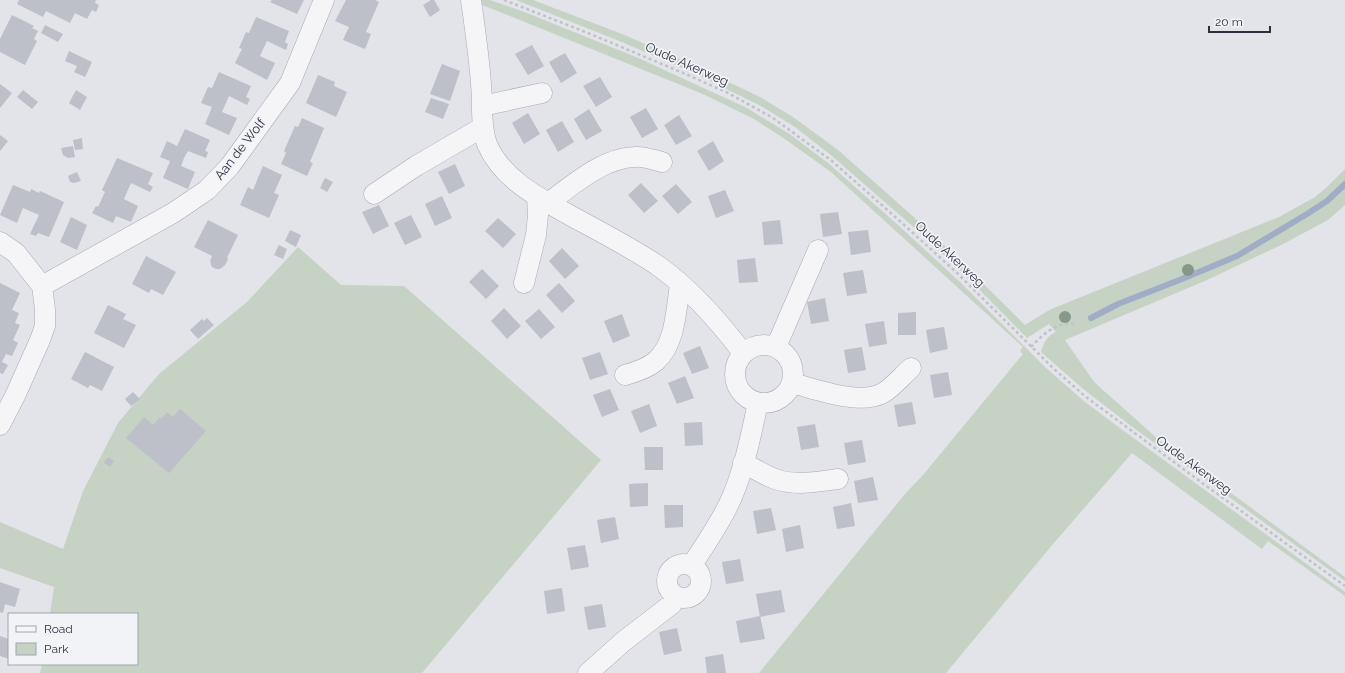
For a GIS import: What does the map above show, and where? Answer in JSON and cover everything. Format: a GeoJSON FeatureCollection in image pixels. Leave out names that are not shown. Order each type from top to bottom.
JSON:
{"type":"FeatureCollection","features":[{"type":"Feature","properties":{"kind":"street","name":"Aan de Wolf"},"geometry":{"type":"LineString","coordinates":[[42,286],[173,213],[208,190],[230,166],[290,83],[324,0]]}},
{"type":"Feature","properties":{"kind":"street"},"geometry":{"type":"LineString","coordinates":[[471,0],[478,45],[483,127],[487,143],[496,160],[509,175],[543,200],[657,265],[700,301],[743,353]]}},
{"type":"Feature","properties":{"kind":"street"},"geometry":{"type":"LineString","coordinates":[[482,106],[542,93]]}},
{"type":"Feature","properties":{"kind":"street"},"geometry":{"type":"LineString","coordinates":[[374,194],[416,166],[483,127]]}},
{"type":"Feature","properties":{"kind":"street"},"geometry":{"type":"LineString","coordinates":[[524,283],[536,235],[538,216],[543,200],[612,162],[636,157],[662,162]]}},
{"type":"Feature","properties":{"kind":"street"},"geometry":{"type":"LineString","coordinates":[[0,242],[16,253],[42,286],[45,309],[45,326],[40,340],[7,393],[0,425]]}},
{"type":"Feature","properties":{"kind":"street"},"geometry":{"type":"LineString","coordinates":[[776,347],[818,250]]}},
{"type":"Feature","properties":{"kind":"street"},"geometry":{"type":"LineString","coordinates":[[625,375],[645,368],[656,361],[665,351],[674,326],[680,285]]}},
{"type":"Feature","properties":{"kind":"street"},"geometry":{"type":"LineString","coordinates":[[758,345],[776,347],[783,352],[792,366],[792,383],[783,397],[775,401],[758,403],[750,400],[743,394],[736,382],[735,369],[738,360],[743,353],[758,345]]}},
{"type":"Feature","properties":{"kind":"street"},"geometry":{"type":"LineString","coordinates":[[792,383],[841,395],[858,398],[871,397],[882,393],[911,368]]}},
{"type":"Feature","properties":{"kind":"street"},"geometry":{"type":"LineString","coordinates":[[588,673],[624,641],[672,604],[675,596],[670,592],[668,586],[667,579],[669,573],[679,564],[692,565],[725,512],[744,463],[758,403]]}},
{"type":"Feature","properties":{"kind":"street"},"geometry":{"type":"LineString","coordinates":[[744,463],[775,479],[788,482],[800,483],[838,479]]}},
{"type":"Feature","properties":{"kind":"path","name":"Oude Akerweg"},"geometry":{"type":"LineString","coordinates":[[504,0],[688,75],[728,93],[773,118],[832,161],[902,223],[956,272],[1054,369],[1098,406],[1345,586]]}},
{"type":"Feature","properties":{"kind":"path"},"geometry":{"type":"LineString","coordinates":[[1031,347],[1042,335],[1053,328],[1076,324]]}},
{"type":"Feature","properties":{"kind":"green space"},"geometry":{"type":"Polygon","coordinates":[[[481,0],[490,0],[527,13],[636,57],[747,108],[791,135],[828,163],[898,225],[961,283],[1046,368],[1085,402],[1345,592],[1345,596],[1268,541],[1262,549],[1132,453],[1053,544],[946,673],[759,673],[905,494],[923,475],[1023,354],[1020,351],[1023,347],[831,172],[754,119],[703,94],[480,4],[481,0]]]}},
{"type":"Feature","properties":{"kind":"green space"},"geometry":{"type":"Polygon","coordinates":[[[516,0],[533,0],[622,34],[680,59],[760,97],[793,117],[838,150],[907,211],[943,244],[1025,325],[1049,310],[1279,217],[1315,197],[1345,169],[1345,205],[1328,220],[1283,244],[1207,280],[1065,340],[1094,382],[1159,440],[1345,577],[1345,581],[1131,426],[1082,388],[1041,352],[1046,340],[1050,335],[1056,332],[1049,324],[1027,338],[960,270],[910,224],[832,156],[795,127],[761,106],[694,73],[617,40],[516,0]]]}},
{"type":"Feature","properties":{"kind":"green space"},"geometry":{"type":"Polygon","coordinates":[[[298,247],[341,285],[404,286],[601,460],[422,673],[40,673],[42,665],[138,665],[138,613],[50,613],[54,587],[0,568],[0,522],[63,549],[83,491],[118,423],[159,374],[247,302],[298,247]]]}},
{"type":"Feature","properties":{"kind":"building"},"geometry":{"type":"Polygon","coordinates":[[[19,0],[96,0],[95,3],[99,5],[96,12],[92,10],[87,19],[75,13],[70,23],[46,11],[43,17],[17,4],[19,0]]]}},
{"type":"Feature","properties":{"kind":"building"},"geometry":{"type":"Polygon","coordinates":[[[272,0],[304,0],[297,14],[270,2],[272,0]]]}},
{"type":"Feature","properties":{"kind":"building"},"geometry":{"type":"Polygon","coordinates":[[[346,0],[375,0],[379,2],[366,32],[371,34],[365,49],[343,40],[349,27],[335,21],[346,0]]]}},
{"type":"Feature","properties":{"kind":"building"},"geometry":{"type":"Polygon","coordinates":[[[431,0],[434,0],[440,10],[430,17],[423,5],[431,0]]]}},
{"type":"Feature","properties":{"kind":"building"},"geometry":{"type":"Polygon","coordinates":[[[12,15],[34,26],[32,28],[38,31],[34,39],[37,41],[25,65],[0,52],[0,39],[12,15]]]}},
{"type":"Feature","properties":{"kind":"building"},"geometry":{"type":"Polygon","coordinates":[[[256,17],[289,31],[285,42],[288,44],[286,50],[267,41],[260,56],[275,63],[267,80],[235,63],[242,49],[239,48],[246,32],[249,33],[256,17]]]}},
{"type":"Feature","properties":{"kind":"building"},"geometry":{"type":"Polygon","coordinates":[[[45,25],[63,34],[58,42],[41,33],[45,25]]]}},
{"type":"Feature","properties":{"kind":"building"},"geometry":{"type":"Polygon","coordinates":[[[532,45],[544,66],[528,75],[515,54],[532,45]]]}},
{"type":"Feature","properties":{"kind":"building"},"geometry":{"type":"Polygon","coordinates":[[[69,51],[92,62],[85,77],[74,72],[77,66],[65,61],[69,51]]]}},
{"type":"Feature","properties":{"kind":"building"},"geometry":{"type":"Polygon","coordinates":[[[565,53],[577,73],[561,83],[549,62],[565,53]]]}},
{"type":"Feature","properties":{"kind":"building"},"geometry":{"type":"Polygon","coordinates":[[[442,64],[460,71],[450,101],[430,94],[442,64]]]}},
{"type":"Feature","properties":{"kind":"building"},"geometry":{"type":"Polygon","coordinates":[[[219,72],[251,86],[246,97],[250,99],[247,105],[229,96],[222,112],[237,118],[229,135],[205,124],[212,107],[201,103],[208,87],[212,88],[219,72]]]}},
{"type":"Feature","properties":{"kind":"building"},"geometry":{"type":"Polygon","coordinates":[[[318,75],[335,82],[334,86],[347,92],[336,117],[306,103],[318,75]]]}},
{"type":"Feature","properties":{"kind":"building"},"geometry":{"type":"Polygon","coordinates":[[[600,77],[612,97],[596,107],[583,86],[600,77]]]}},
{"type":"Feature","properties":{"kind":"building"},"geometry":{"type":"Polygon","coordinates":[[[0,84],[12,93],[0,108],[0,84]]]}},
{"type":"Feature","properties":{"kind":"building"},"geometry":{"type":"Polygon","coordinates":[[[23,90],[38,102],[32,109],[17,97],[23,90]]]}},
{"type":"Feature","properties":{"kind":"building"},"geometry":{"type":"Polygon","coordinates":[[[76,90],[87,97],[80,110],[69,103],[76,90]]]}},
{"type":"Feature","properties":{"kind":"building"},"geometry":{"type":"Polygon","coordinates":[[[431,98],[449,104],[443,119],[425,112],[431,98]]]}},
{"type":"Feature","properties":{"kind":"building"},"geometry":{"type":"Polygon","coordinates":[[[646,108],[658,129],[642,138],[630,117],[646,108]]]}},
{"type":"Feature","properties":{"kind":"building"},"geometry":{"type":"Polygon","coordinates":[[[589,109],[602,131],[586,140],[574,119],[589,109]]]}},
{"type":"Feature","properties":{"kind":"building"},"geometry":{"type":"Polygon","coordinates":[[[528,113],[540,134],[524,144],[512,123],[528,113]]]}},
{"type":"Feature","properties":{"kind":"building"},"geometry":{"type":"Polygon","coordinates":[[[679,115],[692,136],[676,145],[664,125],[679,115]]]}},
{"type":"Feature","properties":{"kind":"building"},"geometry":{"type":"Polygon","coordinates":[[[302,118],[324,128],[310,162],[313,163],[307,176],[281,164],[286,153],[284,151],[295,126],[298,127],[302,118]]]}},
{"type":"Feature","properties":{"kind":"building"},"geometry":{"type":"Polygon","coordinates":[[[562,121],[574,142],[558,152],[546,130],[562,121]]]}},
{"type":"Feature","properties":{"kind":"building"},"geometry":{"type":"Polygon","coordinates":[[[185,129],[210,140],[205,151],[208,152],[206,158],[188,151],[184,158],[181,166],[195,172],[188,189],[163,178],[170,161],[160,157],[167,141],[177,146],[185,129]]]}},
{"type":"Feature","properties":{"kind":"building"},"geometry":{"type":"Polygon","coordinates":[[[0,135],[8,141],[0,151],[0,135]]]}},
{"type":"Feature","properties":{"kind":"building"},"geometry":{"type":"Polygon","coordinates":[[[82,138],[83,149],[75,150],[73,140],[82,138]]]}},
{"type":"Feature","properties":{"kind":"building"},"geometry":{"type":"Polygon","coordinates":[[[713,141],[724,161],[709,171],[697,151],[713,141]]]}},
{"type":"Feature","properties":{"kind":"building"},"geometry":{"type":"Polygon","coordinates":[[[73,146],[75,157],[68,158],[63,155],[61,148],[73,146]]]}},
{"type":"Feature","properties":{"kind":"building"},"geometry":{"type":"Polygon","coordinates":[[[117,158],[153,173],[148,184],[153,187],[150,192],[131,183],[124,199],[138,206],[131,222],[116,216],[113,223],[92,213],[96,206],[98,207],[105,192],[102,190],[117,158]]]}},
{"type":"Feature","properties":{"kind":"building"},"geometry":{"type":"Polygon","coordinates":[[[455,164],[465,186],[449,194],[438,172],[455,164]]]}},
{"type":"Feature","properties":{"kind":"building"},"geometry":{"type":"Polygon","coordinates":[[[263,166],[282,175],[274,193],[279,195],[269,218],[240,205],[248,187],[253,190],[263,166]]]}},
{"type":"Feature","properties":{"kind":"building"},"geometry":{"type":"Polygon","coordinates":[[[77,172],[81,181],[74,183],[70,182],[68,176],[77,172]]]}},
{"type":"Feature","properties":{"kind":"building"},"geometry":{"type":"Polygon","coordinates":[[[325,178],[333,182],[327,192],[320,188],[325,178]]]}},
{"type":"Feature","properties":{"kind":"building"},"geometry":{"type":"Polygon","coordinates":[[[641,183],[658,201],[644,213],[628,195],[641,183]]]}},
{"type":"Feature","properties":{"kind":"building"},"geometry":{"type":"Polygon","coordinates":[[[676,184],[692,202],[678,214],[662,196],[676,184]]]}},
{"type":"Feature","properties":{"kind":"building"},"geometry":{"type":"Polygon","coordinates":[[[13,185],[30,192],[31,189],[39,193],[40,191],[64,202],[49,237],[38,233],[36,236],[30,234],[39,215],[23,208],[17,223],[0,215],[13,185]]]}},
{"type":"Feature","properties":{"kind":"building"},"geometry":{"type":"Polygon","coordinates":[[[725,190],[734,211],[716,218],[708,196],[725,190]]]}},
{"type":"Feature","properties":{"kind":"building"},"geometry":{"type":"Polygon","coordinates":[[[442,196],[452,218],[435,226],[425,204],[442,196]]]}},
{"type":"Feature","properties":{"kind":"building"},"geometry":{"type":"Polygon","coordinates":[[[379,205],[389,226],[373,234],[362,212],[379,205]]]}},
{"type":"Feature","properties":{"kind":"building"},"geometry":{"type":"Polygon","coordinates":[[[838,212],[842,234],[823,237],[820,214],[838,212]]]}},
{"type":"Feature","properties":{"kind":"building"},"geometry":{"type":"Polygon","coordinates":[[[411,215],[422,237],[405,245],[394,223],[411,215]]]}},
{"type":"Feature","properties":{"kind":"building"},"geometry":{"type":"Polygon","coordinates":[[[71,217],[87,225],[77,250],[60,242],[71,217]]]}},
{"type":"Feature","properties":{"kind":"building"},"geometry":{"type":"Polygon","coordinates":[[[498,218],[516,234],[503,248],[485,231],[498,218]]]}},
{"type":"Feature","properties":{"kind":"building"},"geometry":{"type":"Polygon","coordinates":[[[208,220],[238,235],[225,265],[220,269],[212,267],[210,261],[212,256],[194,247],[208,220]]]}},
{"type":"Feature","properties":{"kind":"building"},"geometry":{"type":"Polygon","coordinates":[[[780,220],[783,244],[764,245],[762,222],[780,220]]]}},
{"type":"Feature","properties":{"kind":"building"},"geometry":{"type":"Polygon","coordinates":[[[290,230],[301,235],[296,247],[285,241],[290,230]]]}},
{"type":"Feature","properties":{"kind":"building"},"geometry":{"type":"Polygon","coordinates":[[[868,230],[871,252],[851,255],[848,232],[868,230]]]}},
{"type":"Feature","properties":{"kind":"building"},"geometry":{"type":"Polygon","coordinates":[[[279,245],[287,249],[283,259],[274,255],[279,245]]]}},
{"type":"Feature","properties":{"kind":"building"},"geometry":{"type":"Polygon","coordinates":[[[562,248],[579,266],[565,279],[549,261],[562,248]]]}},
{"type":"Feature","properties":{"kind":"building"},"geometry":{"type":"Polygon","coordinates":[[[146,256],[176,272],[163,295],[151,289],[149,293],[132,284],[146,256]]]}},
{"type":"Feature","properties":{"kind":"building"},"geometry":{"type":"Polygon","coordinates":[[[755,258],[758,282],[739,283],[737,260],[755,258]]]}},
{"type":"Feature","properties":{"kind":"building"},"geometry":{"type":"Polygon","coordinates":[[[482,269],[499,286],[486,299],[469,282],[482,269]]]}},
{"type":"Feature","properties":{"kind":"building"},"geometry":{"type":"Polygon","coordinates":[[[863,270],[867,293],[847,296],[843,273],[863,270]]]}},
{"type":"Feature","properties":{"kind":"building"},"geometry":{"type":"Polygon","coordinates":[[[0,283],[20,293],[12,310],[19,313],[15,323],[20,325],[13,340],[18,343],[12,356],[6,354],[2,362],[8,365],[3,374],[0,373],[0,283]]]}},
{"type":"Feature","properties":{"kind":"building"},"geometry":{"type":"Polygon","coordinates":[[[559,283],[575,301],[562,313],[546,295],[559,283]]]}},
{"type":"Feature","properties":{"kind":"building"},"geometry":{"type":"Polygon","coordinates":[[[825,298],[829,321],[811,324],[807,302],[825,298]]]}},
{"type":"Feature","properties":{"kind":"building"},"geometry":{"type":"Polygon","coordinates":[[[108,305],[126,314],[123,319],[136,325],[124,348],[94,333],[108,305]]]}},
{"type":"Feature","properties":{"kind":"building"},"geometry":{"type":"Polygon","coordinates":[[[504,308],[521,326],[507,339],[491,321],[504,308]]]}},
{"type":"Feature","properties":{"kind":"building"},"geometry":{"type":"Polygon","coordinates":[[[539,309],[555,327],[541,339],[525,321],[539,309]]]}},
{"type":"Feature","properties":{"kind":"building"},"geometry":{"type":"Polygon","coordinates":[[[916,312],[916,335],[898,335],[898,313],[916,312]]]}},
{"type":"Feature","properties":{"kind":"building"},"geometry":{"type":"Polygon","coordinates":[[[622,314],[630,336],[613,343],[604,321],[622,314]]]}},
{"type":"Feature","properties":{"kind":"building"},"geometry":{"type":"Polygon","coordinates":[[[207,318],[214,325],[198,339],[190,330],[202,319],[204,321],[207,318]]]}},
{"type":"Feature","properties":{"kind":"building"},"geometry":{"type":"Polygon","coordinates":[[[884,321],[887,344],[869,347],[865,324],[884,321]]]}},
{"type":"Feature","properties":{"kind":"building"},"geometry":{"type":"Polygon","coordinates":[[[944,327],[948,349],[930,353],[926,330],[944,327]]]}},
{"type":"Feature","properties":{"kind":"building"},"geometry":{"type":"Polygon","coordinates":[[[700,346],[709,368],[692,374],[683,353],[700,346]]]}},
{"type":"Feature","properties":{"kind":"building"},"geometry":{"type":"Polygon","coordinates":[[[862,347],[866,370],[848,373],[844,350],[862,347]]]}},
{"type":"Feature","properties":{"kind":"building"},"geometry":{"type":"Polygon","coordinates":[[[85,352],[114,367],[102,391],[90,385],[88,388],[71,379],[85,352]]]}},
{"type":"Feature","properties":{"kind":"building"},"geometry":{"type":"Polygon","coordinates":[[[600,352],[608,374],[590,380],[582,358],[600,352]]]}},
{"type":"Feature","properties":{"kind":"building"},"geometry":{"type":"Polygon","coordinates":[[[948,372],[952,395],[934,398],[930,375],[948,372]]]}},
{"type":"Feature","properties":{"kind":"building"},"geometry":{"type":"Polygon","coordinates":[[[685,376],[694,398],[677,404],[668,383],[685,376]]]}},
{"type":"Feature","properties":{"kind":"building"},"geometry":{"type":"Polygon","coordinates":[[[610,389],[619,410],[602,417],[593,395],[610,389]]]}},
{"type":"Feature","properties":{"kind":"building"},"geometry":{"type":"Polygon","coordinates":[[[133,392],[140,399],[131,406],[125,399],[133,392]]]}},
{"type":"Feature","properties":{"kind":"building"},"geometry":{"type":"Polygon","coordinates":[[[912,402],[916,424],[898,427],[894,405],[912,402]]]}},
{"type":"Feature","properties":{"kind":"building"},"geometry":{"type":"Polygon","coordinates":[[[649,404],[657,426],[640,433],[631,411],[649,404]]]}},
{"type":"Feature","properties":{"kind":"building"},"geometry":{"type":"Polygon","coordinates":[[[180,409],[206,431],[169,473],[126,438],[144,417],[153,425],[167,412],[173,417],[180,409]]]}},
{"type":"Feature","properties":{"kind":"building"},"geometry":{"type":"Polygon","coordinates":[[[702,422],[703,445],[685,446],[684,423],[702,422]]]}},
{"type":"Feature","properties":{"kind":"building"},"geometry":{"type":"Polygon","coordinates":[[[815,424],[819,447],[801,450],[797,427],[815,424]]]}},
{"type":"Feature","properties":{"kind":"building"},"geometry":{"type":"Polygon","coordinates":[[[862,440],[866,462],[848,465],[844,443],[862,440]]]}},
{"type":"Feature","properties":{"kind":"building"},"geometry":{"type":"Polygon","coordinates":[[[644,447],[663,447],[663,470],[645,470],[644,447]]]}},
{"type":"Feature","properties":{"kind":"building"},"geometry":{"type":"Polygon","coordinates":[[[108,457],[114,461],[110,467],[104,463],[108,457]]]}},
{"type":"Feature","properties":{"kind":"building"},"geometry":{"type":"Polygon","coordinates":[[[873,477],[878,500],[858,503],[854,481],[873,477]]]}},
{"type":"Feature","properties":{"kind":"building"},"geometry":{"type":"Polygon","coordinates":[[[648,483],[648,506],[630,507],[629,484],[648,483]]]}},
{"type":"Feature","properties":{"kind":"building"},"geometry":{"type":"Polygon","coordinates":[[[851,503],[855,526],[837,529],[833,507],[851,503]]]}},
{"type":"Feature","properties":{"kind":"building"},"geometry":{"type":"Polygon","coordinates":[[[664,505],[683,505],[683,527],[665,528],[664,505]]]}},
{"type":"Feature","properties":{"kind":"building"},"geometry":{"type":"Polygon","coordinates":[[[771,508],[776,530],[757,534],[753,511],[771,508]]]}},
{"type":"Feature","properties":{"kind":"building"},"geometry":{"type":"Polygon","coordinates":[[[615,517],[619,539],[601,543],[597,520],[615,517]]]}},
{"type":"Feature","properties":{"kind":"building"},"geometry":{"type":"Polygon","coordinates":[[[800,525],[804,548],[786,552],[782,529],[800,525]]]}},
{"type":"Feature","properties":{"kind":"building"},"geometry":{"type":"Polygon","coordinates":[[[585,545],[589,567],[571,570],[567,548],[585,545]]]}},
{"type":"Feature","properties":{"kind":"building"},"geometry":{"type":"Polygon","coordinates":[[[740,559],[744,581],[726,584],[722,562],[740,559]]]}},
{"type":"Feature","properties":{"kind":"building"},"geometry":{"type":"Polygon","coordinates":[[[0,582],[20,589],[15,607],[5,604],[3,613],[0,612],[0,582]]]}},
{"type":"Feature","properties":{"kind":"building"},"geometry":{"type":"Polygon","coordinates":[[[562,588],[565,611],[547,614],[544,591],[562,588]]]}},
{"type":"Feature","properties":{"kind":"building"},"geometry":{"type":"Polygon","coordinates":[[[781,590],[785,612],[760,617],[756,594],[781,590]]]}},
{"type":"Feature","properties":{"kind":"building"},"geometry":{"type":"Polygon","coordinates":[[[602,604],[606,627],[588,630],[584,607],[602,604]]]}},
{"type":"Feature","properties":{"kind":"building"},"geometry":{"type":"Polygon","coordinates":[[[760,616],[765,639],[740,643],[736,621],[760,616]]]}},
{"type":"Feature","properties":{"kind":"building"},"geometry":{"type":"Polygon","coordinates":[[[677,628],[682,651],[664,655],[659,632],[677,628]]]}},
{"type":"Feature","properties":{"kind":"building"},"geometry":{"type":"Polygon","coordinates":[[[0,636],[8,639],[8,659],[0,656],[0,636]]]}},
{"type":"Feature","properties":{"kind":"building"},"geometry":{"type":"Polygon","coordinates":[[[723,654],[726,673],[707,673],[705,657],[723,654]]]}},
{"type":"Feature","properties":{"kind":"waterway"},"geometry":{"type":"LineString","coordinates":[[1091,318],[1118,304],[1237,256],[1327,201],[1345,184]]}}]}
